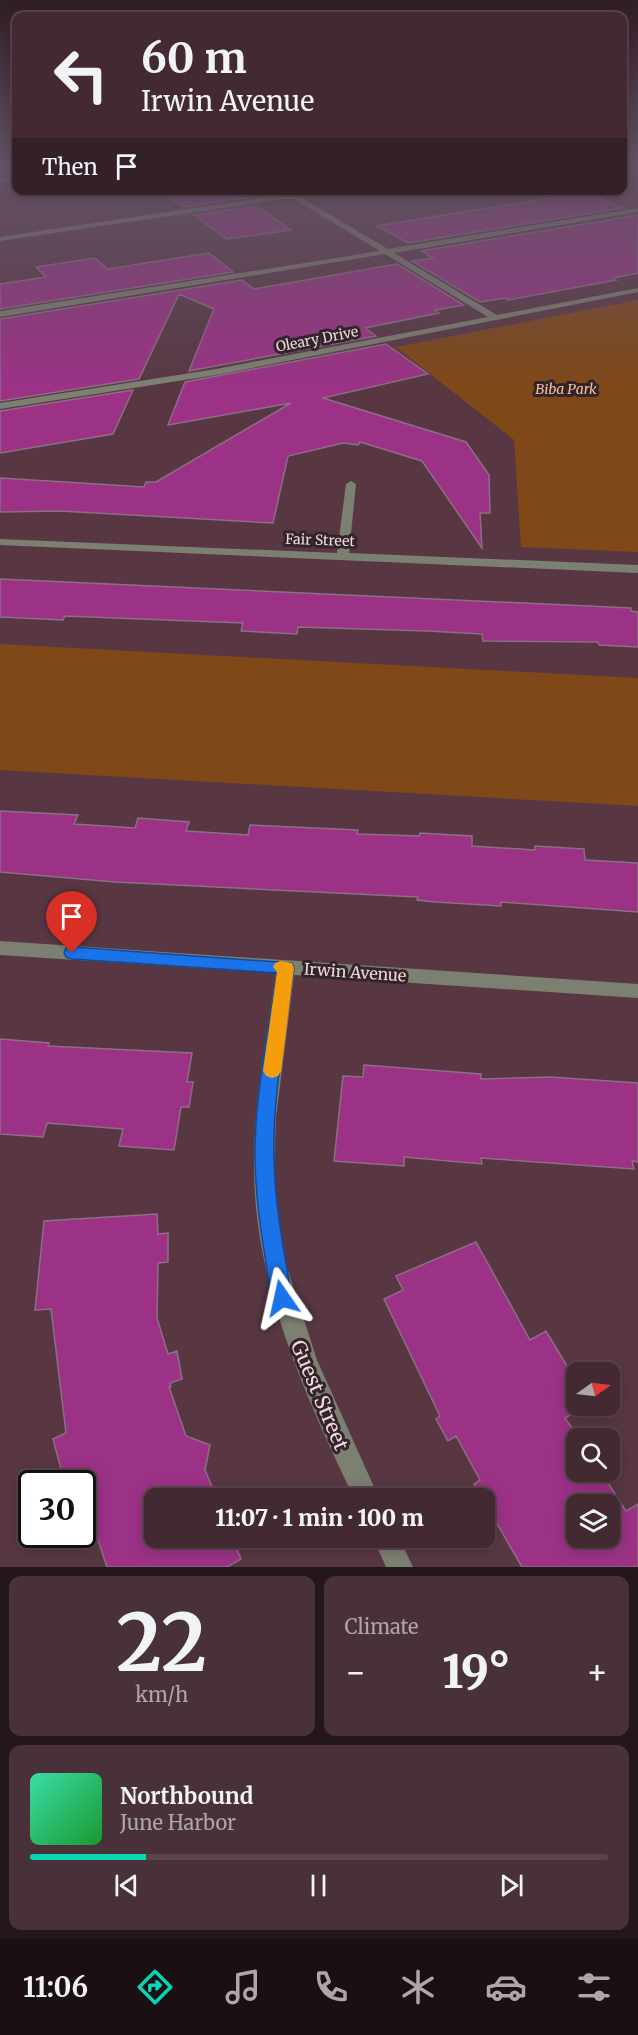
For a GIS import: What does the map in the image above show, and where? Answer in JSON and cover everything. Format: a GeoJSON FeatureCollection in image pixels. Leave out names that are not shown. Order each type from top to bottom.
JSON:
{"type":"FeatureCollection","features":[{"type":"Feature","properties":{"kind":"street"},"geometry":{"type":"LineString","coordinates":[[370,241],[496,318]]}},
{"type":"Feature","properties":{"kind":"street"},"geometry":{"type":"LineString","coordinates":[[0,314],[447,241]]}},
{"type":"Feature","properties":{"kind":"street","name":"Oleary Drive"},"geometry":{"type":"LineString","coordinates":[[0,406],[216,372],[638,290]]}},
{"type":"Feature","properties":{"kind":"street"},"geometry":{"type":"LineString","coordinates":[[343,556],[351,484]]}},
{"type":"Feature","properties":{"kind":"street","name":"Fair Street"},"geometry":{"type":"LineString","coordinates":[[0,542],[638,569]]}},
{"type":"Feature","properties":{"kind":"street","name":"Irwin Avenue"},"geometry":{"type":"LineString","coordinates":[[0,948],[638,991]]}},
{"type":"Feature","properties":{"kind":"street","name":"Guest Street"},"geometry":{"type":"LineString","coordinates":[[286,968],[266,1117],[265,1171],[272,1242],[282,1298],[300,1353],[322,1406],[362,1488]]}},
{"type":"Feature","properties":{"kind":"street"},"geometry":{"type":"LineString","coordinates":[[391,1548],[400,1567]]}},
{"type":"Feature","properties":{"kind":"green space","name":"Biba Park"},"geometry":{"type":"Polygon","coordinates":[[[638,300],[638,552],[521,547],[514,440],[396,347],[638,300]]]}},
{"type":"Feature","properties":{"kind":"green space"},"geometry":{"type":"Polygon","coordinates":[[[0,644],[638,678],[638,806],[0,770],[0,644]]]}},
{"type":"Feature","properties":{"kind":"building"},"geometry":{"type":"Polygon","coordinates":[[[481,241],[638,241],[638,273],[613,278],[616,280],[508,300],[505,298],[480,302],[412,261],[433,258],[421,251],[481,241]]]}},
{"type":"Feature","properties":{"kind":"building"},"geometry":{"type":"Polygon","coordinates":[[[209,253],[233,272],[0,309],[0,284],[46,277],[36,267],[95,258],[108,269],[209,253]]]}},
{"type":"Feature","properties":{"kind":"building"},"geometry":{"type":"Polygon","coordinates":[[[397,264],[464,305],[435,310],[439,313],[365,328],[376,336],[189,371],[214,309],[179,294],[139,379],[0,401],[0,319],[242,280],[254,289],[397,264]]]}},
{"type":"Feature","properties":{"kind":"building"},"geometry":{"type":"Polygon","coordinates":[[[386,344],[428,374],[323,398],[466,442],[489,475],[490,513],[480,513],[482,548],[422,461],[360,442],[358,445],[343,443],[288,456],[273,523],[60,511],[0,512],[0,478],[144,487],[146,482],[156,482],[291,403],[168,425],[185,382],[386,344]]]}},
{"type":"Feature","properties":{"kind":"building"},"geometry":{"type":"Polygon","coordinates":[[[133,390],[113,434],[0,453],[0,411],[133,390]]]}},
{"type":"Feature","properties":{"kind":"building"},"geometry":{"type":"Polygon","coordinates":[[[0,579],[631,608],[631,611],[638,612],[638,647],[599,645],[598,642],[483,641],[482,634],[428,631],[298,627],[297,634],[241,631],[243,623],[65,616],[63,620],[0,617],[0,579]]]}},
{"type":"Feature","properties":{"kind":"building"},"geometry":{"type":"Polygon","coordinates":[[[0,811],[78,815],[74,824],[135,828],[138,818],[189,822],[186,831],[248,835],[250,825],[358,830],[357,834],[419,836],[420,833],[472,836],[472,846],[535,850],[535,846],[584,849],[585,860],[638,863],[638,912],[501,902],[501,906],[435,902],[417,900],[418,897],[115,882],[0,872],[0,811]]]}},
{"type":"Feature","properties":{"kind":"building"},"geometry":{"type":"Polygon","coordinates":[[[0,1039],[49,1043],[48,1046],[192,1053],[187,1082],[193,1082],[189,1107],[181,1107],[174,1150],[119,1146],[123,1129],[47,1123],[43,1137],[0,1134],[0,1039]]]}},
{"type":"Feature","properties":{"kind":"building"},"geometry":{"type":"Polygon","coordinates":[[[364,1065],[481,1074],[481,1079],[550,1077],[638,1083],[638,1162],[632,1161],[634,1169],[481,1158],[482,1164],[404,1157],[404,1166],[334,1161],[343,1076],[363,1077],[364,1065]]]}},
{"type":"Feature","properties":{"kind":"building"},"geometry":{"type":"Polygon","coordinates":[[[157,1214],[158,1234],[168,1233],[168,1262],[158,1263],[157,1318],[168,1354],[177,1351],[182,1379],[170,1383],[171,1387],[169,1387],[186,1436],[210,1445],[205,1470],[213,1488],[144,1488],[144,1548],[236,1548],[241,1559],[227,1567],[107,1567],[96,1534],[96,1470],[61,1470],[53,1439],[66,1433],[51,1309],[35,1310],[44,1221],[157,1214]]]}},
{"type":"Feature","properties":{"kind":"building"},"geometry":{"type":"Polygon","coordinates":[[[476,1242],[530,1340],[546,1331],[566,1364],[566,1416],[569,1416],[565,1418],[572,1428],[566,1428],[566,1482],[607,1482],[615,1494],[566,1494],[566,1548],[620,1548],[620,1502],[626,1511],[638,1504],[638,1567],[522,1567],[495,1520],[495,1488],[476,1488],[474,1484],[480,1480],[456,1436],[448,1441],[436,1419],[440,1416],[384,1299],[403,1290],[396,1276],[476,1242]]]}},
{"type":"Feature","properties":{"kind":"slow traffic"},"geometry":{"type":"LineString","coordinates":[[272,1071],[286,968],[281,967]]}},
{"type":"Feature","properties":{"kind":"route"},"geometry":{"type":"LineString","coordinates":[[72,953],[286,968],[266,1117],[264,1161],[272,1242],[282,1298]]}}]}
